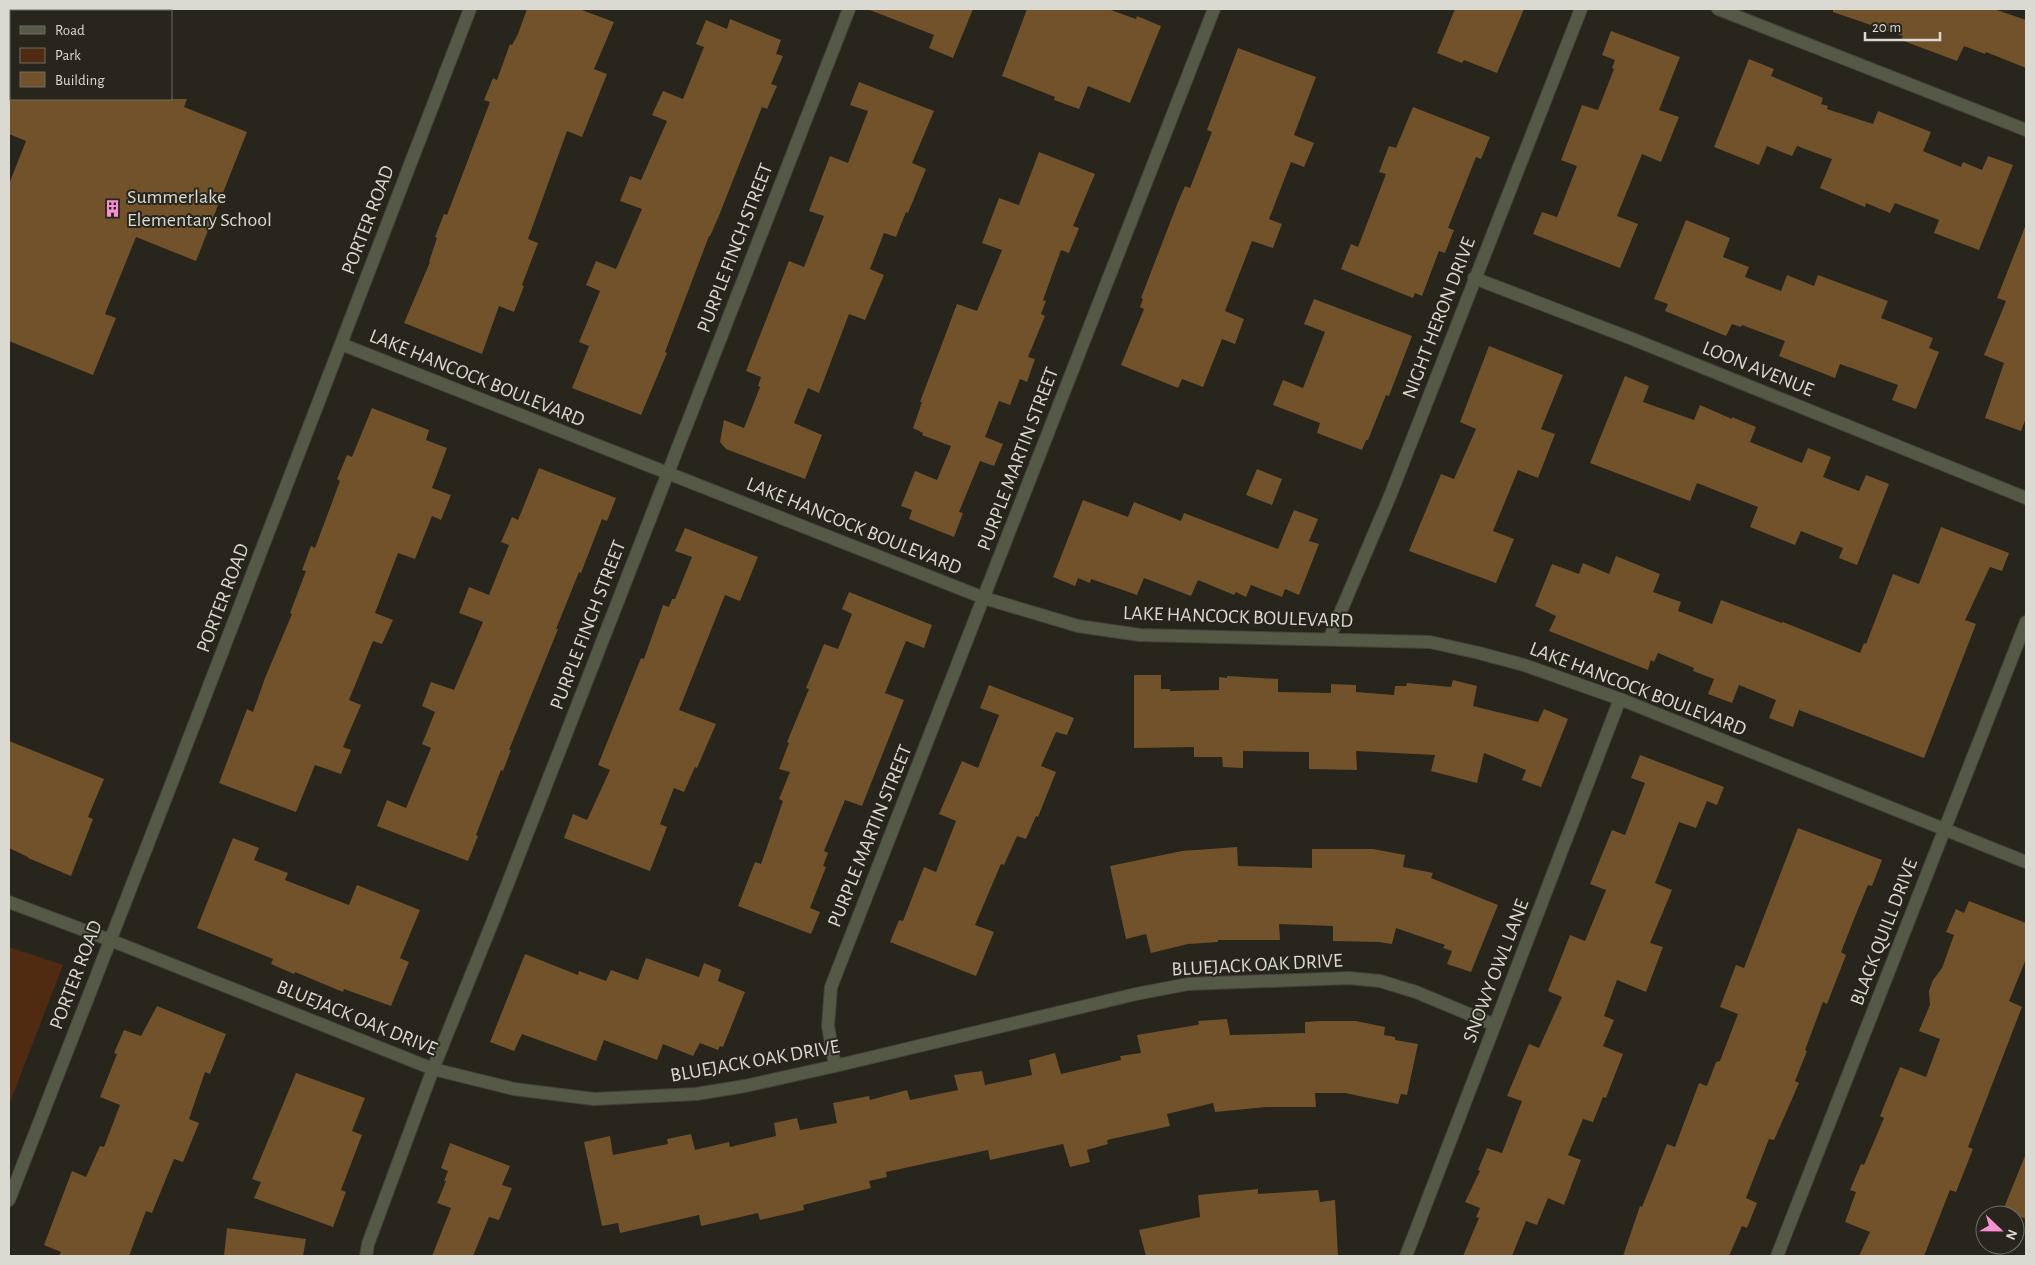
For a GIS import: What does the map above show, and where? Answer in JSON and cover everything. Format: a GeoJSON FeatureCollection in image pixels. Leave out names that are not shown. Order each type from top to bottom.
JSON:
{"type":"FeatureCollection","features":[{"type":"Feature","properties":{"kind":"street","name":"PORTER ROAD"},"geometry":{"type":"LineString","coordinates":[[9,1200],[178,768],[470,9]]}},
{"type":"Feature","properties":{"kind":"street","name":"PURPLE FINCH STREET"},"geometry":{"type":"LineString","coordinates":[[366,1256],[368,1244],[433,1069],[497,911],[849,9]]}},
{"type":"Feature","properties":{"kind":"street","name":"PURPLE MARTIN STREET"},"geometry":{"type":"LineString","coordinates":[[835,1066],[828,1026],[831,987],[1214,9]]}},
{"type":"Feature","properties":{"kind":"street","name":"NIGHT HERON DRIVE"},"geometry":{"type":"LineString","coordinates":[[1329,639],[1390,496],[1581,9]]}},
{"type":"Feature","properties":{"kind":"street"},"geometry":{"type":"LineString","coordinates":[[1718,9],[2026,130]]}},
{"type":"Feature","properties":{"kind":"street","name":"LOON AVENUE"},"geometry":{"type":"LineString","coordinates":[[1474,278],[1630,338],[2026,498]]}},
{"type":"Feature","properties":{"kind":"street","name":"LAKE HANCOCK BOULEVARD"},"geometry":{"type":"LineString","coordinates":[[340,344],[984,598],[1078,626],[1140,635],[1329,639],[1438,644],[1479,653],[1524,665],[1620,699],[2026,862]]}},
{"type":"Feature","properties":{"kind":"street","name":"BLACK QUILL DRIVE"},"geometry":{"type":"LineString","coordinates":[[1777,1256],[2026,622]]}},
{"type":"Feature","properties":{"kind":"street","name":"SNOWY OWL LANE"},"geometry":{"type":"LineString","coordinates":[[1406,1256],[1620,699]]}},
{"type":"Feature","properties":{"kind":"street","name":"BLUEJACK OAK DRIVE"},"geometry":{"type":"LineString","coordinates":[[9,902],[110,940],[433,1069],[514,1090],[594,1099],[696,1094],[835,1066],[1136,994],[1188,984],[1349,978],[1380,981],[1416,992],[1495,1025]]}},
{"type":"Feature","properties":{"kind":"green space"},"geometry":{"type":"Polygon","coordinates":[[[9,947],[63,965],[9,1105],[9,947]]]}},
{"type":"Feature","properties":{"kind":"building"},"geometry":{"type":"Polygon","coordinates":[[[527,9],[579,9],[614,22],[594,69],[607,74],[582,137],[567,131],[528,239],[538,243],[514,312],[499,306],[482,354],[404,323],[430,262],[437,238],[435,237],[444,214],[447,215],[490,102],[484,100],[493,78],[497,80],[510,44],[512,45],[518,34],[527,9]]]}},
{"type":"Feature","properties":{"kind":"building"},"geometry":{"type":"Polygon","coordinates":[[[871,9],[973,9],[953,58],[929,48],[934,35],[871,9]]]}},
{"type":"Feature","properties":{"kind":"building"},"geometry":{"type":"Polygon","coordinates":[[[1027,9],[1108,9],[1136,19],[1137,16],[1161,26],[1130,103],[1088,86],[1079,109],[1054,100],[1055,97],[1002,76],[1027,9]]]}},
{"type":"Feature","properties":{"kind":"building"},"geometry":{"type":"Polygon","coordinates":[[[1455,9],[1524,9],[1497,73],[1464,60],[1462,63],[1437,53],[1455,9]]]}},
{"type":"Feature","properties":{"kind":"building"},"geometry":{"type":"Polygon","coordinates":[[[1833,9],[1994,9],[2026,20],[2026,68],[1986,52],[1985,54],[1964,46],[1957,61],[1901,40],[1903,36],[1833,12],[1833,9]]]}},
{"type":"Feature","properties":{"kind":"building"},"geometry":{"type":"Polygon","coordinates":[[[730,19],[781,40],[776,54],[783,56],[771,84],[777,86],[767,109],[762,107],[709,236],[665,352],[667,353],[641,415],[572,388],[589,346],[579,342],[600,291],[586,285],[596,261],[616,269],[642,209],[620,201],[630,176],[641,180],[667,121],[652,115],[663,91],[683,99],[704,47],[696,44],[706,20],[727,29],[730,19]]]}},
{"type":"Feature","properties":{"kind":"building"},"geometry":{"type":"Polygon","coordinates":[[[1611,31],[1680,57],[1659,110],[1679,117],[1661,162],[1642,154],[1617,216],[1638,224],[1620,268],[1533,234],[1542,212],[1557,217],[1577,166],[1561,160],[1582,105],[1598,110],[1614,69],[1612,68],[1615,60],[1602,55],[1611,31]]]}},
{"type":"Feature","properties":{"kind":"building"},"geometry":{"type":"Polygon","coordinates":[[[1238,48],[1316,77],[1294,135],[1314,143],[1304,167],[1291,162],[1269,219],[1282,224],[1273,248],[1252,241],[1225,311],[1244,319],[1235,344],[1222,339],[1203,387],[1182,379],[1178,388],[1121,365],[1144,309],[1140,307],[1143,299],[1141,298],[1178,202],[1185,186],[1190,188],[1212,132],[1207,130],[1238,48]]]}},
{"type":"Feature","properties":{"kind":"building"},"geometry":{"type":"Polygon","coordinates":[[[1749,59],[1774,69],[1771,76],[1823,98],[1821,104],[1828,106],[1827,109],[1873,124],[1878,111],[1931,132],[1923,151],[1961,167],[1963,162],[1982,170],[1988,156],[2013,165],[1979,250],[1934,233],[1939,220],[1895,203],[1890,213],[1866,203],[1865,207],[1820,188],[1832,159],[1797,146],[1792,156],[1767,146],[1759,165],[1714,147],[1749,59]]]}},
{"type":"Feature","properties":{"kind":"building"},"geometry":{"type":"Polygon","coordinates":[[[859,82],[934,111],[912,163],[926,169],[896,237],[884,233],[870,269],[884,275],[865,320],[849,314],[819,393],[808,388],[794,423],[822,435],[805,479],[726,449],[720,442],[724,420],[744,428],[760,387],[758,386],[761,377],[746,371],[789,261],[804,267],[824,216],[809,211],[830,156],[848,163],[868,111],[850,105],[859,82]]]}},
{"type":"Feature","properties":{"kind":"building","name":"Summerlake Elementary School"},"geometry":{"type":"Polygon","coordinates":[[[9,99],[187,99],[184,107],[247,132],[196,261],[136,237],[105,314],[116,318],[93,375],[9,341],[9,184],[26,141],[9,134],[9,99]]]}},
{"type":"Feature","properties":{"kind":"building"},"geometry":{"type":"Polygon","coordinates":[[[1413,107],[1490,137],[1481,159],[1476,157],[1448,228],[1454,230],[1445,253],[1439,251],[1422,296],[1415,293],[1413,298],[1341,269],[1351,244],[1358,247],[1386,174],[1379,172],[1389,146],[1396,148],[1413,107]]]}},
{"type":"Feature","properties":{"kind":"building"},"geometry":{"type":"Polygon","coordinates":[[[1039,152],[1095,174],[1073,226],[1079,228],[1069,253],[1061,250],[1043,300],[1046,301],[1041,314],[1045,316],[1028,357],[1035,359],[1027,382],[1020,379],[1010,405],[999,401],[985,437],[1003,444],[994,466],[980,461],[959,512],[963,513],[954,537],[909,519],[912,510],[901,506],[915,471],[937,480],[951,446],[922,435],[923,433],[913,428],[922,402],[920,402],[957,304],[977,311],[1002,250],[982,243],[999,198],[1019,205],[1039,152]]]}},
{"type":"Feature","properties":{"kind":"building"},"geometry":{"type":"Polygon","coordinates":[[[1686,220],[1730,238],[1723,257],[1749,267],[1745,277],[1781,291],[1787,275],[1814,286],[1818,275],[1888,301],[1881,318],[1933,338],[1929,348],[1939,352],[1916,409],[1892,400],[1898,385],[1840,364],[1835,378],[1779,356],[1785,341],[1742,325],[1741,327],[1732,324],[1726,336],[1665,311],[1668,304],[1654,299],[1686,220]]]}},
{"type":"Feature","properties":{"kind":"building"},"geometry":{"type":"Polygon","coordinates":[[[2025,227],[2026,418],[2021,431],[1985,418],[2004,363],[1984,355],[2006,301],[1997,298],[2025,227]]]}},
{"type":"Feature","properties":{"kind":"building"},"geometry":{"type":"Polygon","coordinates":[[[1314,299],[1412,336],[1389,396],[1386,395],[1362,450],[1317,433],[1320,423],[1273,405],[1283,380],[1303,388],[1325,332],[1304,324],[1314,299]]]}},
{"type":"Feature","properties":{"kind":"building"},"geometry":{"type":"Polygon","coordinates":[[[1489,346],[1563,375],[1541,429],[1555,434],[1538,478],[1518,470],[1493,531],[1514,539],[1496,583],[1409,551],[1441,474],[1454,479],[1476,429],[1460,422],[1489,346]]]}},
{"type":"Feature","properties":{"kind":"building"},"geometry":{"type":"Polygon","coordinates":[[[1625,376],[1649,386],[1643,402],[1694,420],[1700,405],[1732,419],[1732,417],[1756,427],[1750,442],[1802,463],[1808,448],[1831,457],[1823,477],[1859,491],[1866,475],[1889,484],[1857,565],[1839,558],[1843,548],[1801,531],[1795,545],[1750,527],[1758,507],[1697,483],[1690,501],[1590,463],[1625,376]]]}},
{"type":"Feature","properties":{"kind":"building"},"geometry":{"type":"Polygon","coordinates":[[[372,408],[429,430],[426,440],[447,448],[432,488],[451,495],[441,520],[432,516],[415,559],[398,553],[375,613],[393,620],[382,644],[373,641],[349,700],[361,705],[343,747],[351,750],[341,774],[315,765],[296,812],[219,783],[247,709],[253,712],[292,614],[290,613],[306,571],[302,570],[311,546],[315,548],[340,481],[337,479],[347,455],[352,457],[372,408]]]}},
{"type":"Feature","properties":{"kind":"building"},"geometry":{"type":"Polygon","coordinates":[[[539,468],[616,498],[607,521],[602,519],[581,573],[579,572],[509,750],[511,750],[503,771],[501,770],[476,835],[478,836],[468,861],[377,826],[387,800],[406,808],[431,748],[422,744],[435,712],[422,706],[431,682],[454,690],[483,622],[459,613],[469,587],[489,595],[509,545],[501,542],[512,517],[518,520],[539,468]]]}},
{"type":"Feature","properties":{"kind":"building"},"geometry":{"type":"Polygon","coordinates":[[[1257,469],[1282,479],[1272,505],[1246,495],[1257,469]]]}},
{"type":"Feature","properties":{"kind":"building"},"geometry":{"type":"Polygon","coordinates":[[[1083,500],[1128,517],[1134,502],[1181,521],[1184,513],[1278,549],[1294,510],[1318,519],[1309,541],[1319,544],[1299,595],[1285,589],[1282,597],[1251,585],[1246,597],[1236,592],[1234,595],[1198,580],[1191,596],[1144,578],[1137,595],[1091,579],[1090,583],[1078,578],[1075,586],[1053,577],[1083,500]]]}},
{"type":"Feature","properties":{"kind":"building"},"geometry":{"type":"Polygon","coordinates":[[[1941,527],[2009,553],[2002,571],[1990,567],[1965,620],[1976,624],[1924,758],[1799,710],[1793,727],[1769,718],[1776,700],[1739,685],[1732,703],[1708,694],[1714,679],[1693,671],[1694,668],[1658,653],[1654,662],[1651,660],[1648,670],[1549,631],[1556,616],[1535,606],[1552,564],[1579,574],[1583,563],[1609,574],[1616,556],[1660,574],[1653,592],[1681,602],[1678,611],[1712,624],[1721,600],[1783,622],[1860,653],[1864,643],[1866,644],[1893,574],[1919,584],[1941,527]]]}},
{"type":"Feature","properties":{"kind":"building"},"geometry":{"type":"Polygon","coordinates":[[[685,528],[758,557],[740,601],[725,595],[679,710],[716,724],[697,768],[695,767],[684,792],[674,788],[660,824],[667,827],[650,871],[564,838],[573,814],[587,820],[610,770],[598,765],[641,658],[644,659],[663,605],[669,607],[672,599],[675,599],[692,557],[675,551],[685,528]]]}},
{"type":"Feature","properties":{"kind":"building"},"geometry":{"type":"Polygon","coordinates":[[[849,592],[932,625],[924,648],[906,641],[885,693],[904,700],[862,806],[845,800],[824,851],[828,853],[823,866],[826,867],[810,908],[820,912],[811,934],[738,906],[755,862],[761,864],[783,801],[779,799],[790,772],[779,769],[789,743],[787,742],[809,689],[806,688],[824,644],[838,649],[852,614],[842,609],[849,592]]]}},
{"type":"Feature","properties":{"kind":"building"},"geometry":{"type":"Polygon","coordinates":[[[1134,675],[1161,675],[1161,689],[1170,689],[1170,691],[1219,690],[1219,677],[1227,678],[1227,676],[1278,679],[1278,692],[1331,693],[1331,684],[1356,685],[1356,692],[1394,695],[1395,686],[1406,686],[1407,683],[1451,687],[1453,680],[1477,686],[1473,706],[1538,722],[1544,709],[1568,719],[1541,787],[1522,780],[1526,770],[1484,753],[1477,783],[1431,771],[1435,755],[1356,751],[1357,770],[1309,769],[1309,752],[1243,751],[1243,768],[1223,767],[1222,757],[1194,757],[1194,747],[1134,748],[1134,675]]]}},
{"type":"Feature","properties":{"kind":"building"},"geometry":{"type":"Polygon","coordinates":[[[989,685],[1074,718],[1067,735],[1056,732],[1041,766],[1056,772],[1038,817],[1036,816],[1026,839],[1017,836],[1004,865],[1001,864],[975,925],[994,932],[976,976],[890,942],[899,920],[903,921],[924,867],[936,872],[956,821],[939,814],[962,761],[978,768],[999,715],[980,708],[989,685]]]}},
{"type":"Feature","properties":{"kind":"building"},"geometry":{"type":"Polygon","coordinates":[[[9,741],[104,779],[88,817],[93,819],[71,876],[9,848],[9,741]]]}},
{"type":"Feature","properties":{"kind":"building"},"geometry":{"type":"Polygon","coordinates":[[[1640,755],[1724,787],[1717,805],[1707,801],[1696,828],[1679,822],[1655,883],[1672,890],[1650,943],[1663,947],[1646,992],[1617,980],[1604,1016],[1614,1020],[1603,1046],[1623,1054],[1606,1098],[1603,1097],[1593,1122],[1583,1119],[1568,1155],[1581,1160],[1564,1205],[1548,1198],[1537,1225],[1526,1221],[1512,1256],[1463,1256],[1479,1218],[1476,1217],[1480,1208],[1465,1202],[1480,1171],[1478,1170],[1487,1148],[1502,1153],[1522,1101],[1507,1096],[1529,1044],[1539,1048],[1562,997],[1548,991],[1570,935],[1585,941],[1606,890],[1590,884],[1612,830],[1625,835],[1645,783],[1631,778],[1640,755]]]}},
{"type":"Feature","properties":{"kind":"building"},"geometry":{"type":"Polygon","coordinates":[[[1798,828],[1882,860],[1872,886],[1868,885],[1841,952],[1846,955],[1827,1004],[1823,1002],[1805,1050],[1807,1051],[1795,1081],[1799,1083],[1774,1140],[1769,1139],[1746,1198],[1757,1203],[1747,1228],[1742,1226],[1729,1256],[1623,1256],[1640,1206],[1642,1207],[1667,1144],[1675,1147],[1699,1083],[1707,1086],[1716,1062],[1720,1061],[1738,1014],[1720,1007],[1736,965],[1744,968],[1798,828]]]}},
{"type":"Feature","properties":{"kind":"building"},"geometry":{"type":"Polygon","coordinates":[[[233,838],[259,848],[254,860],[288,873],[285,880],[349,905],[357,885],[420,910],[400,958],[409,962],[391,1006],[344,989],[343,992],[295,972],[294,974],[271,964],[273,959],[197,928],[233,838]]]}},
{"type":"Feature","properties":{"kind":"building"},"geometry":{"type":"Polygon","coordinates":[[[1237,847],[1238,866],[1312,868],[1312,849],[1373,849],[1405,855],[1403,867],[1433,873],[1431,878],[1498,905],[1471,972],[1447,964],[1452,951],[1443,948],[1445,945],[1396,928],[1392,944],[1333,941],[1333,926],[1279,924],[1280,940],[1218,940],[1218,942],[1188,944],[1151,953],[1146,934],[1126,939],[1110,866],[1182,851],[1237,847]]]}},
{"type":"Feature","properties":{"kind":"building"},"geometry":{"type":"Polygon","coordinates":[[[1969,901],[2026,923],[2026,959],[2009,1001],[2022,1007],[1968,1147],[1973,1149],[1956,1192],[1950,1190],[1924,1256],[1859,1256],[1870,1232],[1845,1222],[1856,1192],[1850,1190],[1861,1164],[1864,1165],[1884,1118],[1880,1116],[1900,1067],[1926,1077],[1940,1039],[1919,1031],[1930,1005],[1929,991],[1933,980],[1942,968],[1954,935],[1946,932],[1956,909],[1964,913],[1969,901]]]}},
{"type":"Feature","properties":{"kind":"building"},"geometry":{"type":"Polygon","coordinates":[[[525,954],[578,975],[579,971],[606,981],[611,970],[638,980],[646,958],[699,977],[704,963],[721,970],[718,981],[745,992],[723,1047],[720,1046],[718,1050],[700,1043],[693,1056],[663,1044],[657,1060],[604,1040],[596,1061],[522,1034],[514,1051],[490,1042],[525,954]]]}},
{"type":"Feature","properties":{"kind":"building"},"geometry":{"type":"Polygon","coordinates":[[[157,1006],[226,1034],[210,1074],[205,1072],[189,1119],[199,1123],[183,1162],[174,1159],[152,1213],[146,1211],[129,1256],[59,1256],[61,1252],[44,1245],[72,1171],[86,1177],[100,1146],[104,1147],[120,1105],[100,1097],[117,1054],[114,1053],[124,1030],[141,1036],[157,1006]]]}},
{"type":"Feature","properties":{"kind":"building"},"geometry":{"type":"Polygon","coordinates":[[[1227,1019],[1230,1035],[1305,1033],[1305,1022],[1319,1021],[1356,1021],[1385,1027],[1384,1035],[1395,1037],[1395,1040],[1418,1044],[1407,1095],[1401,1094],[1398,1104],[1345,1093],[1315,1093],[1316,1107],[1266,1107],[1215,1112],[1213,1103],[1167,1114],[1170,1126],[1107,1140],[1108,1144],[1087,1150],[1090,1162],[1070,1167],[1063,1144],[990,1160],[988,1150],[886,1172],[887,1177],[869,1181],[871,1188],[803,1205],[804,1210],[760,1220],[758,1213],[701,1226],[699,1215],[620,1233],[618,1223],[602,1226],[584,1142],[610,1136],[613,1155],[668,1144],[667,1139],[691,1134],[695,1150],[729,1142],[730,1147],[776,1136],[774,1123],[797,1118],[800,1130],[837,1123],[833,1103],[869,1096],[870,1100],[907,1090],[910,1100],[958,1090],[954,1075],[982,1071],[985,1085],[1032,1075],[1029,1060],[1055,1053],[1061,1074],[1121,1060],[1120,1056],[1141,1053],[1137,1035],[1197,1025],[1199,1024],[1198,1021],[1227,1019]]]}},
{"type":"Feature","properties":{"kind":"building"},"geometry":{"type":"Polygon","coordinates":[[[296,1073],[365,1098],[352,1131],[362,1135],[341,1190],[346,1192],[333,1227],[254,1198],[261,1182],[252,1179],[296,1073]]]}},
{"type":"Feature","properties":{"kind":"building"},"geometry":{"type":"Polygon","coordinates":[[[450,1143],[510,1166],[502,1185],[512,1188],[499,1220],[489,1217],[473,1256],[432,1256],[451,1208],[437,1203],[446,1181],[444,1181],[448,1171],[441,1168],[450,1143]]]}},
{"type":"Feature","properties":{"kind":"building"},"geometry":{"type":"Polygon","coordinates":[[[2026,1156],[2026,1219],[2025,1205],[2005,1205],[2026,1156]]]}},
{"type":"Feature","properties":{"kind":"building"},"geometry":{"type":"Polygon","coordinates":[[[1258,1189],[1258,1194],[1318,1190],[1320,1202],[1335,1200],[1338,1256],[1146,1256],[1139,1230],[1200,1217],[1198,1195],[1258,1189]]]}},
{"type":"Feature","properties":{"kind":"building"},"geometry":{"type":"Polygon","coordinates":[[[227,1228],[306,1239],[303,1256],[224,1256],[227,1228]]]}},
{"type":"Feature","properties":{"kind":"place","name":"Summerlake Elementary School"},"geometry":{"type":"Point","coordinates":[113,208]}}]}
